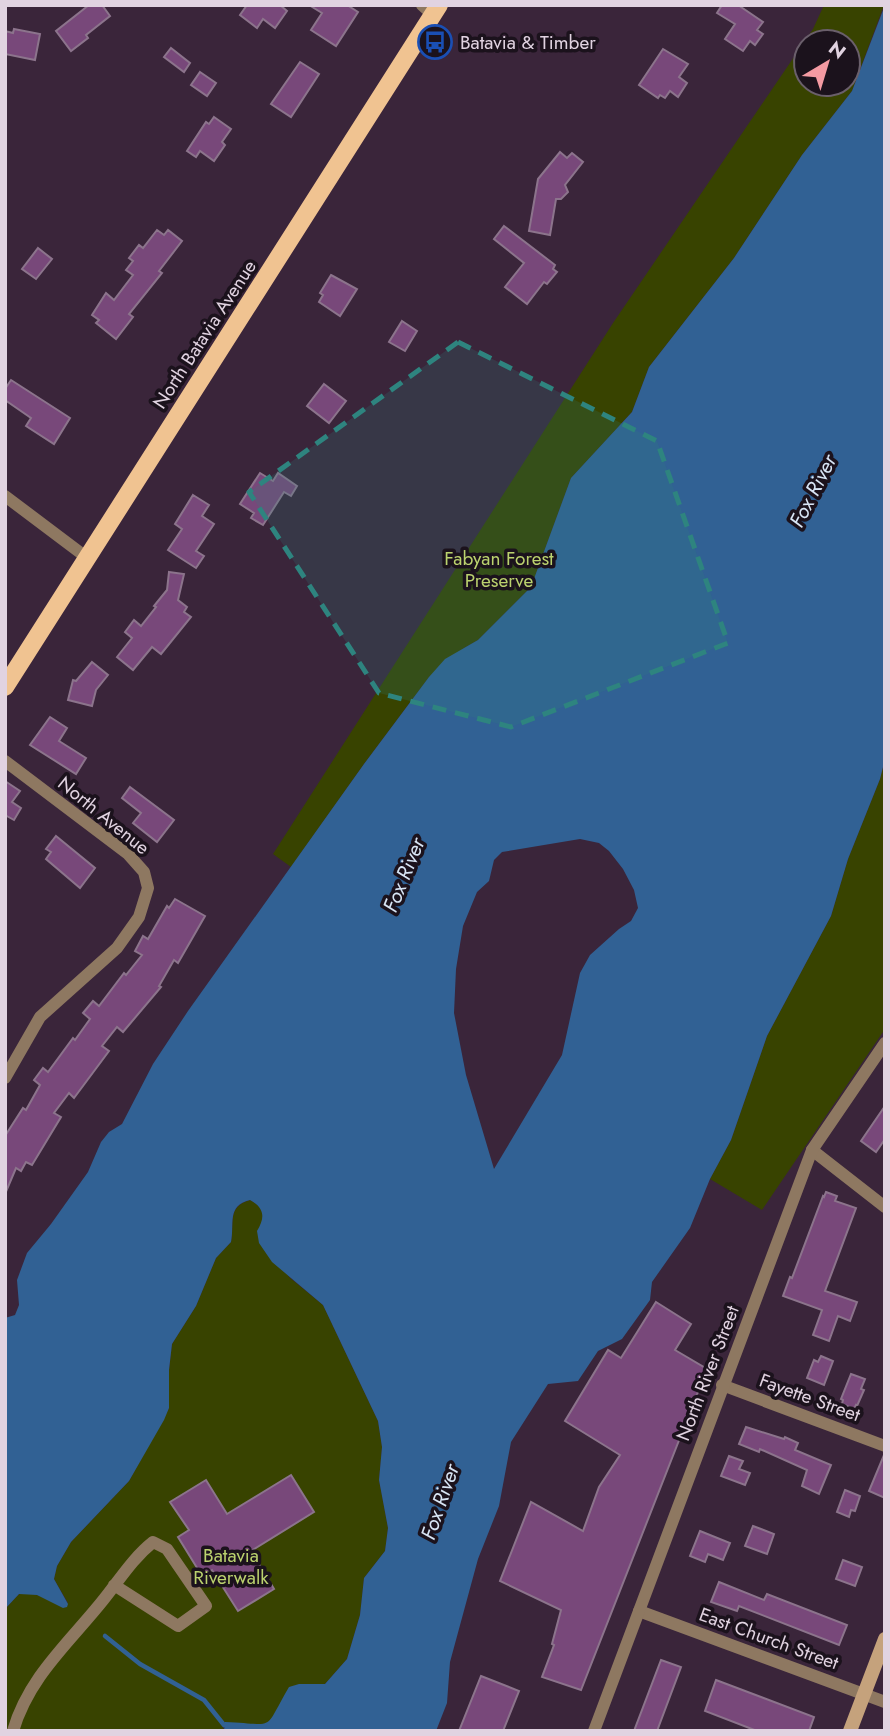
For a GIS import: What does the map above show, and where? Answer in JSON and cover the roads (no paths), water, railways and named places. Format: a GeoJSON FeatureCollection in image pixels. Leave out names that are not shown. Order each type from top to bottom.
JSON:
{"type":"FeatureCollection","features":[{"type":"Feature","properties":{"kind":"main road","name":"North Batavia Avenue"},"geometry":{"type":"LineString","coordinates":[[5,687],[431,8]]}},
{"type":"Feature","properties":{"kind":"main road"},"geometry":{"type":"LineString","coordinates":[[850,1731],[885,1639]]}},
{"type":"Feature","properties":{"kind":"street"},"geometry":{"type":"LineString","coordinates":[[5,496],[86,557]]}},
{"type":"Feature","properties":{"kind":"street","name":"North Avenue"},"geometry":{"type":"LineString","coordinates":[[5,761],[128,854],[144,872],[148,888],[139,917],[117,948],[40,1017],[5,1078]]}},
{"type":"Feature","properties":{"kind":"street","name":"North River Street"},"geometry":{"type":"LineString","coordinates":[[594,1731],[812,1150],[885,1043]]}},
{"type":"Feature","properties":{"kind":"street"},"geometry":{"type":"LineString","coordinates":[[812,1150],[885,1207]]}},
{"type":"Feature","properties":{"kind":"street","name":"Fayette Street"},"geometry":{"type":"LineString","coordinates":[[722,1385],[885,1446]]}},
{"type":"Feature","properties":{"kind":"street"},"geometry":{"type":"LineString","coordinates":[[13,1731],[23,1702],[45,1665],[139,1554],[153,1542],[167,1549],[206,1605],[178,1626],[114,1585]]}},
{"type":"Feature","properties":{"kind":"street","name":"East Church Street"},"geometry":{"type":"LineString","coordinates":[[639,1611],[885,1702]]}},
{"type":"Feature","properties":{"kind":"water","name":"Fox River"},"geometry":{"type":"Polygon","coordinates":[[[885,5],[885,759],[880,779],[848,859],[831,916],[767,1036],[731,1140],[710,1179],[690,1228],[652,1282],[650,1300],[622,1339],[598,1351],[578,1381],[548,1384],[511,1442],[499,1506],[478,1559],[450,1662],[447,1703],[436,1731],[224,1731],[225,1722],[267,1722],[289,1687],[299,1684],[325,1684],[347,1659],[360,1615],[364,1578],[385,1551],[388,1528],[379,1480],[382,1447],[378,1421],[323,1305],[272,1262],[259,1243],[257,1231],[262,1214],[259,1206],[250,1200],[242,1203],[234,1211],[231,1242],[216,1258],[196,1306],[172,1344],[169,1408],[164,1420],[129,1481],[71,1542],[57,1566],[54,1579],[68,1604],[67,1607],[63,1608],[37,1595],[19,1594],[5,1609],[5,1318],[15,1315],[19,1305],[17,1280],[27,1253],[88,1172],[101,1142],[109,1132],[122,1124],[153,1064],[188,1011],[364,764],[445,659],[478,640],[531,587],[571,478],[632,412],[649,367],[734,258],[802,155],[847,98],[862,98],[862,65],[885,5]],[[580,839],[502,852],[494,860],[489,881],[477,892],[463,926],[456,969],[454,1013],[466,1075],[494,1169],[562,1055],[580,973],[590,955],[631,921],[638,908],[634,890],[609,851],[599,843],[580,839]]]}},
{"type":"Feature","properties":{"kind":"waterway"},"geometry":{"type":"LineString","coordinates":[[105,1636],[140,1664],[204,1700],[224,1725]]}},
{"type":"Feature","properties":{"kind":"place","name":"Batavia & Timber"},"geometry":{"type":"Point","coordinates":[435,42]}},
{"type":"Feature","properties":{"kind":"park label","name":"Fabyan Forest Preserve"},"geometry":{"type":"Point","coordinates":[499,569]}},
{"type":"Feature","properties":{"kind":"park label","name":"Batavia Riverwalk"},"geometry":{"type":"Point","coordinates":[231,1566]}}]}
